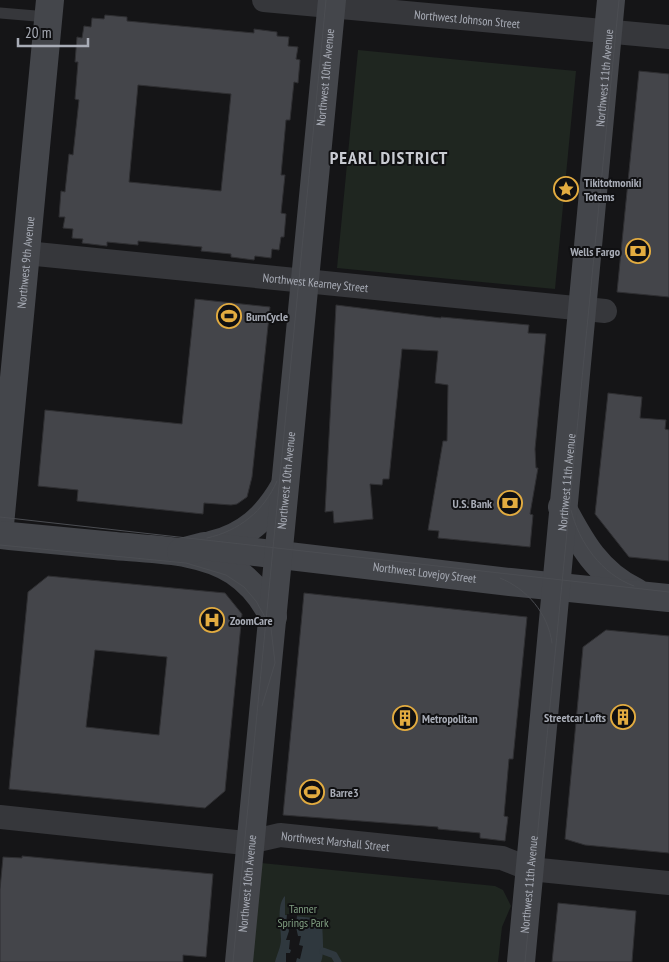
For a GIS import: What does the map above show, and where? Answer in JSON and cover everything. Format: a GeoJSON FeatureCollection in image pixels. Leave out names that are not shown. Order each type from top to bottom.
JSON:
{"type":"FeatureCollection","features":[{"type":"Feature","properties":{"kind":"street","name":"Northwest Johnson Street"},"geometry":{"type":"LineString","coordinates":[[264,0],[332,3],[669,37]]}},
{"type":"Feature","properties":{"kind":"street","name":"Northwest 11th Avenue"},"geometry":{"type":"LineString","coordinates":[[521,962],[562,507],[593,310],[611,0]]}},
{"type":"Feature","properties":{"kind":"street","name":"Northwest 10th Avenue"},"geometry":{"type":"LineString","coordinates":[[239,962],[332,3]]}},
{"type":"Feature","properties":{"kind":"street","name":"Northwest 9th Avenue"},"geometry":{"type":"LineString","coordinates":[[0,525],[50,9]]}},
{"type":"Feature","properties":{"kind":"street","name":"Northwest Kearney Street"},"geometry":{"type":"LineString","coordinates":[[26,253],[593,310]]}},
{"type":"Feature","properties":{"kind":"street"},"geometry":{"type":"LineString","coordinates":[[192,549],[239,535],[253,526],[267,513],[285,486]]}},
{"type":"Feature","properties":{"kind":"street"},"geometry":{"type":"LineString","coordinates":[[562,507],[581,544],[596,563],[612,578],[642,595]]}},
{"type":"Feature","properties":{"kind":"street","name":"Northwest Lovejoy Street"},"geometry":{"type":"LineString","coordinates":[[0,535],[279,554],[669,598]]}},
{"type":"Feature","properties":{"kind":"street","name":"Northwest Lovejoy Street"},"geometry":{"type":"LineString","coordinates":[[192,549],[233,570],[258,592],[273,617]]}},
{"type":"Feature","properties":{"kind":"street","name":"Northwest Marshall Street"},"geometry":{"type":"LineString","coordinates":[[0,818],[251,843],[280,835],[502,858],[530,869],[669,883]]}},
{"type":"Feature","properties":{"kind":"lane"},"geometry":{"type":"LineString","coordinates":[[0,13],[50,9]]}},
{"type":"Feature","properties":{"kind":"green space"},"geometry":{"type":"Polygon","coordinates":[[[358,50],[576,71],[555,289],[337,268],[358,50]]]}},
{"type":"Feature","properties":{"kind":"green space","name":"Tanner Springs Park"},"geometry":{"type":"Polygon","coordinates":[[[261,863],[495,886],[503,890],[511,906],[502,927],[498,962],[248,962],[261,863]]]}},
{"type":"Feature","properties":{"kind":"shaded area"},"geometry":{"type":"Polygon","coordinates":[[[285,896],[285,915],[322,919],[323,948],[321,962],[275,962],[281,942],[280,916],[282,900],[285,896]]]}},
{"type":"Feature","properties":{"kind":"pier"},"geometry":{"type":"Polygon","coordinates":[[[287,914],[297,915],[296,927],[298,936],[301,936],[299,945],[303,946],[300,959],[297,958],[296,962],[286,962],[286,953],[290,953],[291,950],[289,949],[290,940],[286,940],[289,931],[288,926],[286,926],[287,914]]]}},
{"type":"Feature","properties":{"kind":"building"},"geometry":{"type":"Polygon","coordinates":[[[105,15],[127,17],[127,21],[254,33],[254,29],[277,32],[277,36],[289,37],[288,46],[298,47],[296,59],[300,60],[298,83],[294,82],[290,120],[286,120],[281,175],[285,175],[281,213],[286,214],[284,237],[281,237],[279,250],[272,249],[271,258],[255,256],[254,260],[231,257],[231,254],[201,251],[202,247],[138,241],[138,245],[107,242],[107,246],[82,243],[83,239],[72,238],[73,229],[63,228],[65,217],[59,217],[61,191],[65,192],[69,154],[73,155],[79,100],[75,99],[78,62],[75,62],[77,37],[82,38],[84,26],[91,27],[92,18],[104,19],[105,15]],[[138,85],[129,182],[221,191],[231,94],[138,85]]]}},
{"type":"Feature","properties":{"kind":"building"},"geometry":{"type":"Polygon","coordinates":[[[639,71],[669,74],[669,297],[617,292],[639,71]]]}},
{"type":"Feature","properties":{"kind":"building"},"geometry":{"type":"Polygon","coordinates":[[[195,299],[270,307],[252,477],[247,497],[237,504],[231,505],[204,503],[203,514],[77,501],[78,490],[38,486],[45,410],[182,424],[195,299]]]}},
{"type":"Feature","properties":{"kind":"building"},"geometry":{"type":"Polygon","coordinates":[[[336,305],[441,318],[529,325],[528,333],[546,334],[535,449],[536,468],[538,468],[530,514],[533,515],[530,547],[438,538],[439,531],[428,530],[443,441],[447,441],[448,385],[435,383],[438,351],[402,349],[389,479],[383,479],[382,485],[370,484],[373,519],[334,523],[333,511],[325,512],[336,305]]]}},
{"type":"Feature","properties":{"kind":"building"},"geometry":{"type":"Polygon","coordinates":[[[608,393],[642,397],[640,418],[666,420],[665,429],[669,430],[669,561],[629,557],[595,514],[608,393]]]}},
{"type":"Feature","properties":{"kind":"building"},"geometry":{"type":"Polygon","coordinates":[[[48,576],[225,593],[242,614],[225,791],[205,808],[9,789],[28,592],[48,576]],[[95,650],[86,727],[159,735],[167,657],[95,650]]]}},
{"type":"Feature","properties":{"kind":"building","name":"Metropolitan"},"geometry":{"type":"Polygon","coordinates":[[[304,593],[527,617],[513,759],[509,759],[504,816],[508,817],[505,841],[480,838],[480,833],[438,829],[438,827],[283,815],[304,593]]]}},
{"type":"Feature","properties":{"kind":"building","name":"Streetcar Lofts"},"geometry":{"type":"Polygon","coordinates":[[[606,630],[669,636],[669,853],[585,845],[565,839],[583,647],[606,630]]]}},
{"type":"Feature","properties":{"kind":"building"},"geometry":{"type":"Polygon","coordinates":[[[22,856],[213,874],[206,957],[183,955],[183,962],[0,962],[0,889],[3,857],[22,858],[22,856]]]}},
{"type":"Feature","properties":{"kind":"building"},"geometry":{"type":"Polygon","coordinates":[[[558,903],[636,911],[632,962],[552,962],[558,903]]]}},
{"type":"Feature","properties":{"kind":"waterway"},"geometry":{"type":"LineString","coordinates":[[323,951],[334,955],[338,962]]}},
{"type":"Feature","properties":{"kind":"tram line"},"geometry":{"type":"LineString","coordinates":[[233,962],[326,0]]}},
{"type":"Feature","properties":{"kind":"tram line"},"geometry":{"type":"LineString","coordinates":[[525,962],[619,0]]}},
{"type":"Feature","properties":{"kind":"tram line"},"geometry":{"type":"LineString","coordinates":[[207,538],[230,530],[249,518],[265,502],[277,481]]}},
{"type":"Feature","properties":{"kind":"tram line"},"geometry":{"type":"LineString","coordinates":[[571,510],[580,534],[593,556],[611,574],[634,586]]}},
{"type":"Feature","properties":{"kind":"tram line"},"geometry":{"type":"LineString","coordinates":[[0,517],[669,592]]}},
{"type":"Feature","properties":{"kind":"tram line"},"geometry":{"type":"LineString","coordinates":[[0,545],[186,563],[226,575],[244,587],[256,601],[271,628],[275,663],[262,706]]}},
{"type":"Feature","properties":{"kind":"tram line"},"geometry":{"type":"LineString","coordinates":[[500,578],[519,589],[535,603],[546,622],[552,643]]}},
{"type":"Feature","properties":{"kind":"place","name":"Tikitotmoniki Totems"},"geometry":{"type":"Point","coordinates":[566,189]}},
{"type":"Feature","properties":{"kind":"place","name":"Wells Fargo"},"geometry":{"type":"Point","coordinates":[638,251]}},
{"type":"Feature","properties":{"kind":"place","name":"BurnCycle"},"geometry":{"type":"Point","coordinates":[229,316]}},
{"type":"Feature","properties":{"kind":"place","name":"U.S. Bank"},"geometry":{"type":"Point","coordinates":[510,503]}},
{"type":"Feature","properties":{"kind":"place","name":"ZoomCare"},"geometry":{"type":"Point","coordinates":[212,620]}},
{"type":"Feature","properties":{"kind":"place","name":"Streetcar Lofts"},"geometry":{"type":"Point","coordinates":[623,717]}},
{"type":"Feature","properties":{"kind":"place","name":"Metropolitan"},"geometry":{"type":"Point","coordinates":[405,718]}},
{"type":"Feature","properties":{"kind":"place","name":"Barre3"},"geometry":{"type":"Point","coordinates":[312,792]}},
{"type":"Feature","properties":{"kind":"district","name":"PEARL DISTRICT"},"geometry":{"type":"Point","coordinates":[389,157]}}]}
